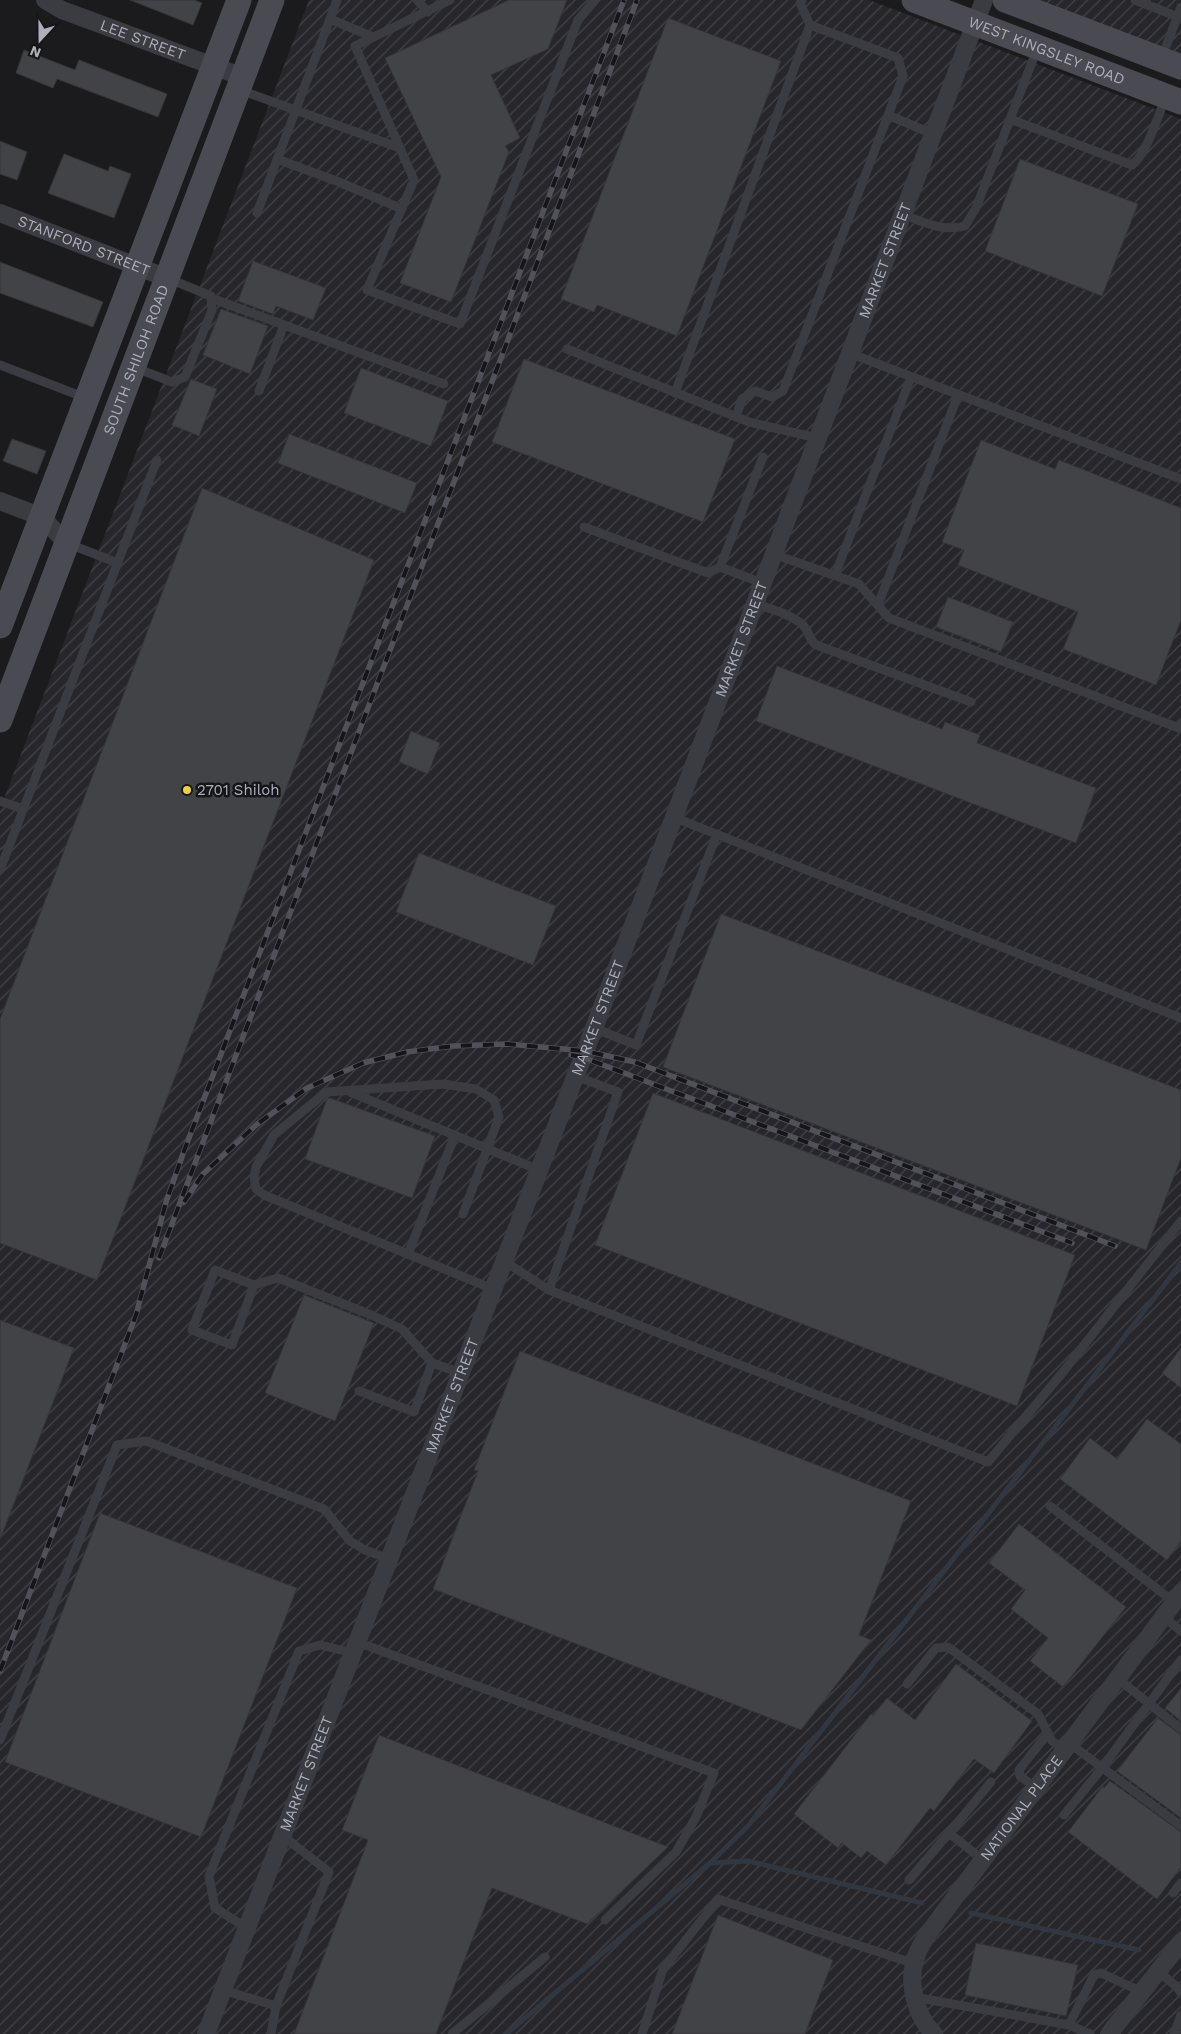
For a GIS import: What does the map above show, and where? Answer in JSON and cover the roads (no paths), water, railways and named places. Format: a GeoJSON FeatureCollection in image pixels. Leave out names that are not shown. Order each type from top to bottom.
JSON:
{"type":"FeatureCollection","features":[{"type":"Feature","properties":{"kind":"main road"},"geometry":{"type":"LineString","coordinates":[[0,626],[239,0]]}},
{"type":"Feature","properties":{"kind":"main road","name":"SOUTH SHILOH ROAD"},"geometry":{"type":"LineString","coordinates":[[0,720],[272,0]]}},
{"type":"Feature","properties":{"kind":"main road","name":"WEST KINGSLEY ROAD"},"geometry":{"type":"LineString","coordinates":[[914,0],[1173,100]]}},
{"type":"Feature","properties":{"kind":"main road"},"geometry":{"type":"LineString","coordinates":[[1005,0],[1030,4],[1171,63]]}},
{"type":"Feature","properties":{"kind":"street","name":"LEE STREET"},"geometry":{"type":"LineString","coordinates":[[45,0],[62,10],[214,67],[241,83]]}},
{"type":"Feature","properties":{"kind":"street","name":"MARKET STREET"},"geometry":{"type":"LineString","coordinates":[[206,2034],[594,1028],[984,0]]}},
{"type":"Feature","properties":{"kind":"street","name":"STANFORD STREET"},"geometry":{"type":"LineString","coordinates":[[0,213],[167,278]]}},
{"type":"Feature","properties":{"kind":"street"},"geometry":{"type":"LineString","coordinates":[[0,501],[42,517],[67,544]]}},
{"type":"Feature","properties":{"kind":"street","name":"NATIONAL PLACE"},"geometry":{"type":"LineString","coordinates":[[934,2034],[928,2028],[916,2006],[912,1982],[915,1957],[927,1935],[1177,1597]]}},
{"type":"Feature","properties":{"kind":"street"},"geometry":{"type":"LineString","coordinates":[[1109,2034],[1181,1942]]}},
{"type":"Feature","properties":{"kind":"lane"},"geometry":{"type":"LineString","coordinates":[[257,213],[337,0]]}},
{"type":"Feature","properties":{"kind":"lane"},"geometry":{"type":"LineString","coordinates":[[417,0],[428,12]]}},
{"type":"Feature","properties":{"kind":"lane"},"geometry":{"type":"LineString","coordinates":[[450,0],[355,46],[414,180],[367,290],[460,324],[578,20],[595,0]]}},
{"type":"Feature","properties":{"kind":"lane"},"geometry":{"type":"LineString","coordinates":[[675,393],[810,25],[800,3],[802,0]]}},
{"type":"Feature","properties":{"kind":"lane"},"geometry":{"type":"LineString","coordinates":[[1135,0],[1179,17]]}},
{"type":"Feature","properties":{"kind":"lane"},"geometry":{"type":"LineString","coordinates":[[1171,63],[1181,7]]}},
{"type":"Feature","properties":{"kind":"lane"},"geometry":{"type":"LineString","coordinates":[[330,19],[373,37]]}},
{"type":"Feature","properties":{"kind":"lane"},"geometry":{"type":"LineString","coordinates":[[736,416],[742,399],[755,391],[772,397],[783,391],[903,76],[898,58],[810,25]]}},
{"type":"Feature","properties":{"kind":"lane"},"geometry":{"type":"LineString","coordinates":[[902,214],[938,228],[952,230],[965,226],[976,208],[1037,48]]}},
{"type":"Feature","properties":{"kind":"lane"},"geometry":{"type":"LineString","coordinates":[[241,83],[296,110],[400,148]]}},
{"type":"Feature","properties":{"kind":"lane"},"geometry":{"type":"LineString","coordinates":[[1010,119],[1132,165],[1138,161],[1173,100]]}},
{"type":"Feature","properties":{"kind":"lane"},"geometry":{"type":"LineString","coordinates":[[888,115],[932,134]]}},
{"type":"Feature","properties":{"kind":"lane"},"geometry":{"type":"LineString","coordinates":[[277,159],[339,182],[402,209]]}},
{"type":"Feature","properties":{"kind":"lane"},"geometry":{"type":"LineString","coordinates":[[167,278],[211,298],[444,384]]}},
{"type":"Feature","properties":{"kind":"lane"},"geometry":{"type":"LineString","coordinates":[[134,367],[172,382],[185,377],[212,310],[211,298]]}},
{"type":"Feature","properties":{"kind":"lane"},"geometry":{"type":"LineString","coordinates":[[259,391],[284,325]]}},
{"type":"Feature","properties":{"kind":"lane"},"geometry":{"type":"LineString","coordinates":[[567,349],[749,422],[817,438]]}},
{"type":"Feature","properties":{"kind":"lane"},"geometry":{"type":"LineString","coordinates":[[849,353],[1181,479]]}},
{"type":"Feature","properties":{"kind":"lane"},"geometry":{"type":"LineString","coordinates":[[0,365],[87,398]]}},
{"type":"Feature","properties":{"kind":"lane"},"geometry":{"type":"LineString","coordinates":[[835,575],[911,377]]}},
{"type":"Feature","properties":{"kind":"lane"},"geometry":{"type":"LineString","coordinates":[[878,605],[958,394]]}},
{"type":"Feature","properties":{"kind":"lane"},"geometry":{"type":"LineString","coordinates":[[584,527],[708,573],[720,567],[763,457]]}},
{"type":"Feature","properties":{"kind":"lane"},"geometry":{"type":"LineString","coordinates":[[0,870],[157,460]]}},
{"type":"Feature","properties":{"kind":"lane"},"geometry":{"type":"LineString","coordinates":[[67,544],[118,563]]}},
{"type":"Feature","properties":{"kind":"lane"},"geometry":{"type":"LineString","coordinates":[[773,554],[859,584],[889,618],[1179,728],[1181,723]]}},
{"type":"Feature","properties":{"kind":"lane"},"geometry":{"type":"LineString","coordinates":[[720,567],[762,583]]}},
{"type":"Feature","properties":{"kind":"lane"},"geometry":{"type":"LineString","coordinates":[[754,603],[798,621],[806,627],[812,642],[816,645],[971,702]]}},
{"type":"Feature","properties":{"kind":"lane"},"geometry":{"type":"LineString","coordinates":[[0,801],[23,810]]}},
{"type":"Feature","properties":{"kind":"lane"},"geometry":{"type":"LineString","coordinates":[[673,817],[1181,1018]]}},
{"type":"Feature","properties":{"kind":"lane"},"geometry":{"type":"LineString","coordinates":[[594,1028],[636,1044],[718,834]]}},
{"type":"Feature","properties":{"kind":"lane"},"geometry":{"type":"LineString","coordinates":[[548,1290],[618,1092],[575,1076]]}},
{"type":"Feature","properties":{"kind":"lane"},"geometry":{"type":"LineString","coordinates":[[463,1214],[499,1117],[494,1100],[476,1089],[443,1084],[326,1092],[274,1135],[256,1167],[254,1178],[256,1189],[264,1195],[493,1289]]}},
{"type":"Feature","properties":{"kind":"lane"},"geometry":{"type":"LineString","coordinates":[[346,1091],[539,1170]]}},
{"type":"Feature","properties":{"kind":"lane"},"geometry":{"type":"LineString","coordinates":[[408,1254],[454,1135]]}},
{"type":"Feature","properties":{"kind":"lane"},"geometry":{"type":"LineString","coordinates":[[504,1261],[548,1290],[988,1462],[1063,1372],[1181,1221]]}},
{"type":"Feature","properties":{"kind":"lane"},"geometry":{"type":"LineString","coordinates":[[254,1285],[232,1345],[192,1330],[214,1270],[254,1285],[278,1278],[402,1329],[432,1362],[461,1373]]}},
{"type":"Feature","properties":{"kind":"lane"},"geometry":{"type":"LineString","coordinates":[[359,1391],[414,1412],[432,1362]]}},
{"type":"Feature","properties":{"kind":"lane"},"geometry":{"type":"LineString","coordinates":[[0,1740],[117,1445],[146,1441],[324,1509],[350,1541],[365,1550],[389,1559]]}},
{"type":"Feature","properties":{"kind":"lane"},"geometry":{"type":"LineString","coordinates":[[1050,1506],[1177,1597]]}},
{"type":"Feature","properties":{"kind":"lane"},"geometry":{"type":"LineString","coordinates":[[1163,1616],[1181,1630]]}},
{"type":"Feature","properties":{"kind":"lane"},"geometry":{"type":"LineString","coordinates":[[247,1928],[215,1908],[208,1876],[299,1651],[320,1645],[355,1647],[714,1773],[696,1817],[676,1852],[605,1920]]}},
{"type":"Feature","properties":{"kind":"lane"},"geometry":{"type":"LineString","coordinates":[[907,1684],[936,1648],[948,1647],[1038,1714],[1052,1741],[1102,1768],[1181,1826]]}},
{"type":"Feature","properties":{"kind":"lane"},"geometry":{"type":"LineString","coordinates":[[1064,1815],[1102,1768],[1181,1660]]}},
{"type":"Feature","properties":{"kind":"lane"},"geometry":{"type":"LineString","coordinates":[[1117,1678],[1181,1729]]}},
{"type":"Feature","properties":{"kind":"lane"},"geometry":{"type":"LineString","coordinates":[[1036,1788],[1020,1776],[1019,1770],[1048,1733]]}},
{"type":"Feature","properties":{"kind":"lane"},"geometry":{"type":"LineString","coordinates":[[909,1880],[991,1782]]}},
{"type":"Feature","properties":{"kind":"lane"},"geometry":{"type":"LineString","coordinates":[[949,1833],[982,1860]]}},
{"type":"Feature","properties":{"kind":"lane"},"geometry":{"type":"LineString","coordinates":[[271,2034],[276,2006],[330,1872],[283,1836]]}},
{"type":"Feature","properties":{"kind":"lane"},"geometry":{"type":"LineString","coordinates":[[1173,1893],[1181,1883]]}},
{"type":"Feature","properties":{"kind":"lane"},"geometry":{"type":"LineString","coordinates":[[642,2034],[663,1969],[718,1899],[914,1964]]}},
{"type":"Feature","properties":{"kind":"lane"},"geometry":{"type":"LineString","coordinates":[[452,2034],[545,1957]]}},
{"type":"Feature","properties":{"kind":"lane"},"geometry":{"type":"LineString","coordinates":[[1158,1971],[1181,1993]]}},
{"type":"Feature","properties":{"kind":"lane"},"geometry":{"type":"LineString","coordinates":[[1069,2025],[1094,1975],[1101,1973],[1142,1992]]}},
{"type":"Feature","properties":{"kind":"lane"},"geometry":{"type":"LineString","coordinates":[[223,1990],[276,2006]]}},
{"type":"Feature","properties":{"kind":"lane"},"geometry":{"type":"LineString","coordinates":[[914,1997],[1069,2025],[1090,2034]]}},
{"type":"Feature","properties":{"kind":"lane"},"geometry":{"type":"LineString","coordinates":[[1174,2034],[1181,2015]]}},
{"type":"Feature","properties":{"kind":"waterway"},"geometry":{"type":"LineString","coordinates":[[506,2034],[710,1863],[748,1826],[1181,1263]]}},
{"type":"Feature","properties":{"kind":"waterway"},"geometry":{"type":"LineString","coordinates":[[710,1863],[748,1861],[922,1903]]}},
{"type":"Feature","properties":{"kind":"waterway"},"geometry":{"type":"LineString","coordinates":[[971,1913],[1139,1950]]}},
{"type":"Feature","properties":{"kind":"railway"},"geometry":{"type":"LineString","coordinates":[[0,1671],[136,1315],[166,1202],[184,1151],[624,0]]}},
{"type":"Feature","properties":{"kind":"railway"},"geometry":{"type":"LineString","coordinates":[[159,1258],[637,0]]}},
{"type":"Feature","properties":{"kind":"railway"},"geometry":{"type":"LineString","coordinates":[[184,1202],[203,1174],[256,1125],[307,1088],[363,1063],[407,1052],[453,1046],[507,1044],[585,1051],[635,1062],[1115,1246]]}},
{"type":"Feature","properties":{"kind":"railway"},"geometry":{"type":"LineString","coordinates":[[571,1055],[582,1057],[1072,1243]]}},
{"type":"Feature","properties":{"kind":"place","name":"2701 Shiloh"},"geometry":{"type":"Point","coordinates":[187,790]}}]}
